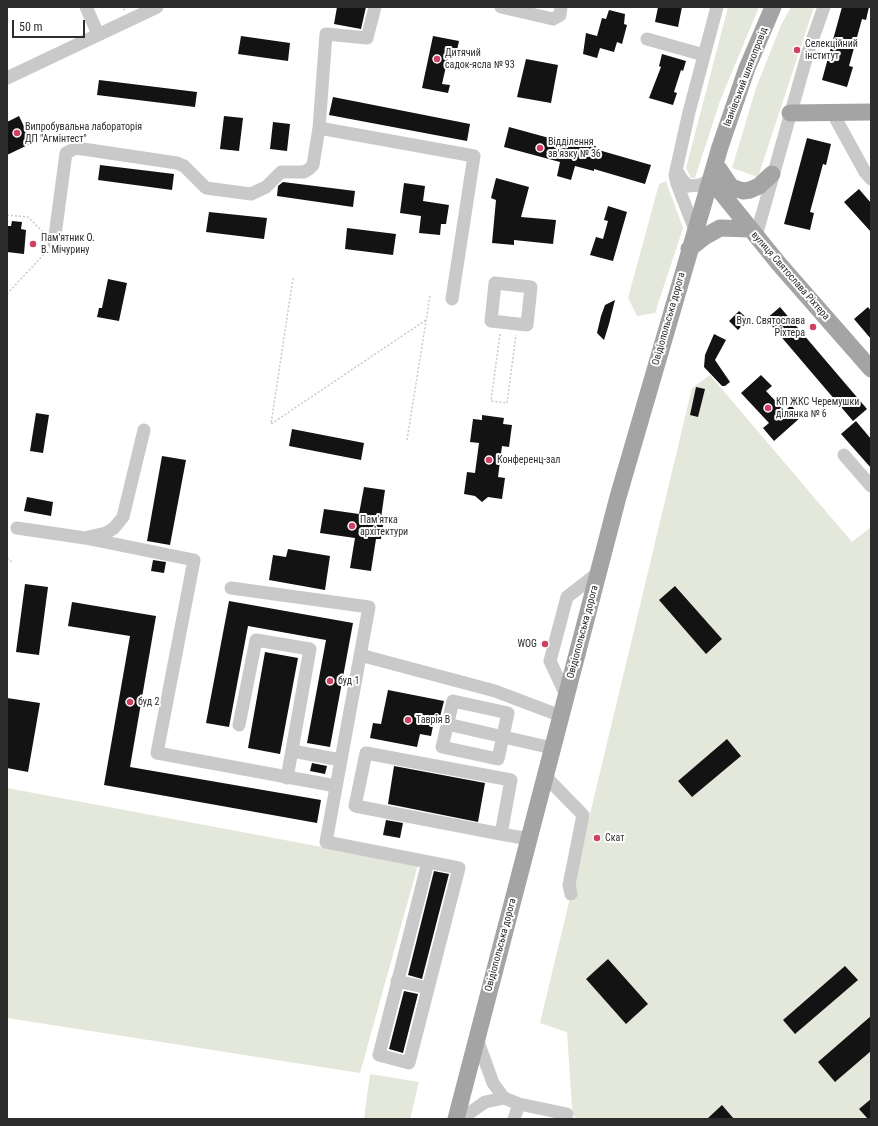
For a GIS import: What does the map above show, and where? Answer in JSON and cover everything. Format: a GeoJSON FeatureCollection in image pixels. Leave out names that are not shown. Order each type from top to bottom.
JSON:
{"type":"FeatureCollection","features":[{"type":"Feature","properties":{"kind":"main road","name":"Іванівський шляхопровід"},"geometry":{"type":"LineString","coordinates":[[718,154],[747,68],[773,7]]}},
{"type":"Feature","properties":{"kind":"main road"},"geometry":{"type":"LineString","coordinates":[[790,113],[871,112]]}},
{"type":"Feature","properties":{"kind":"main road"},"geometry":{"type":"LineString","coordinates":[[718,154],[726,182],[737,190],[750,190],[772,174]]}},
{"type":"Feature","properties":{"kind":"main road","name":"Овідіопольська дорога"},"geometry":{"type":"LineString","coordinates":[[456,1119],[620,489],[718,154]]}},
{"type":"Feature","properties":{"kind":"main road","name":"вулиця Святослава Ріхтера"},"geometry":{"type":"LineString","coordinates":[[711,180],[753,232],[871,369]]}},
{"type":"Feature","properties":{"kind":"main road"},"geometry":{"type":"LineString","coordinates":[[689,249],[704,237],[720,228],[753,232]]}},
{"type":"Feature","properties":{"kind":"street"},"geometry":{"type":"LineString","coordinates":[[86,7],[98,34]]}},
{"type":"Feature","properties":{"kind":"street"},"geometry":{"type":"LineString","coordinates":[[7,78],[157,7]]}},
{"type":"Feature","properties":{"kind":"street"},"geometry":{"type":"LineString","coordinates":[[54,243],[66,153],[76,148],[178,163],[184,166],[206,188],[251,194],[266,187],[281,172],[304,172],[309,169],[313,165],[319,128],[326,34],[367,38],[375,7]]}},
{"type":"Feature","properties":{"kind":"street"},"geometry":{"type":"LineString","coordinates":[[504,7],[554,19],[560,15],[561,7]]}},
{"type":"Feature","properties":{"kind":"street"},"geometry":{"type":"LineString","coordinates":[[695,230],[675,175],[717,7]]}},
{"type":"Feature","properties":{"kind":"street"},"geometry":{"type":"LineString","coordinates":[[753,232],[772,174],[808,52],[824,7]]}},
{"type":"Feature","properties":{"kind":"street"},"geometry":{"type":"LineString","coordinates":[[646,39],[704,55]]}},
{"type":"Feature","properties":{"kind":"street"},"geometry":{"type":"LineString","coordinates":[[832,112],[865,172],[871,179]]}},
{"type":"Feature","properties":{"kind":"street"},"geometry":{"type":"LineString","coordinates":[[319,128],[474,156],[452,299]]}},
{"type":"Feature","properties":{"kind":"street"},"geometry":{"type":"LineString","coordinates":[[676,167],[680,178],[688,186],[700,185],[711,180]]}},
{"type":"Feature","properties":{"kind":"street"},"geometry":{"type":"LineString","coordinates":[[495,283],[531,287],[527,325],[518,324],[491,320],[495,283]]}},
{"type":"Feature","properties":{"kind":"street"},"geometry":{"type":"LineString","coordinates":[[85,538],[110,531],[120,524],[144,430]]}},
{"type":"Feature","properties":{"kind":"street"},"geometry":{"type":"LineString","coordinates":[[844,455],[871,486]]}},
{"type":"Feature","properties":{"kind":"street"},"geometry":{"type":"LineString","coordinates":[[17,528],[85,538],[194,560],[157,753],[336,786]]}},
{"type":"Feature","properties":{"kind":"street"},"geometry":{"type":"LineString","coordinates":[[566,695],[550,661],[567,597],[598,573]]}},
{"type":"Feature","properties":{"kind":"street"},"geometry":{"type":"LineString","coordinates":[[231,588],[368,608],[326,842],[459,868],[409,1063],[378,1055],[428,862]]}},
{"type":"Feature","properties":{"kind":"street"},"geometry":{"type":"LineString","coordinates":[[239,725],[256,640],[310,649],[287,778]]}},
{"type":"Feature","properties":{"kind":"street"},"geometry":{"type":"LineString","coordinates":[[360,654],[495,691],[561,716]]}},
{"type":"Feature","properties":{"kind":"street"},"geometry":{"type":"LineString","coordinates":[[468,704],[472,685]]}},
{"type":"Feature","properties":{"kind":"street"},"geometry":{"type":"LineString","coordinates":[[452,701],[468,704],[508,713],[498,759],[442,747],[452,701]]}},
{"type":"Feature","properties":{"kind":"street"},"geometry":{"type":"LineString","coordinates":[[447,724],[552,748]]}},
{"type":"Feature","properties":{"kind":"street"},"geometry":{"type":"LineString","coordinates":[[292,752],[341,760]]}},
{"type":"Feature","properties":{"kind":"street"},"geometry":{"type":"LineString","coordinates":[[501,834],[511,780],[366,752],[356,806],[501,834],[529,839]]}},
{"type":"Feature","properties":{"kind":"street"},"geometry":{"type":"LineString","coordinates":[[545,776],[583,815],[569,885],[571,894]]}},
{"type":"Feature","properties":{"kind":"street"},"geometry":{"type":"LineString","coordinates":[[397,981],[428,988]]}},
{"type":"Feature","properties":{"kind":"street"},"geometry":{"type":"LineString","coordinates":[[477,1039],[493,1083],[504,1098],[519,1104],[567,1114],[566,1119]]}},
{"type":"Feature","properties":{"kind":"street"},"geometry":{"type":"LineString","coordinates":[[461,1119],[485,1102],[504,1098]]}},
{"type":"Feature","properties":{"kind":"street"},"geometry":{"type":"LineString","coordinates":[[514,1119],[519,1104]]}},
{"type":"Feature","properties":{"kind":"path"},"geometry":{"type":"LineString","coordinates":[[7,215],[28,217],[54,243],[7,294]]}},
{"type":"Feature","properties":{"kind":"path"},"geometry":{"type":"LineString","coordinates":[[294,278],[271,424],[426,320]]}},
{"type":"Feature","properties":{"kind":"path"},"geometry":{"type":"LineString","coordinates":[[407,440],[430,296]]}},
{"type":"Feature","properties":{"kind":"path"},"geometry":{"type":"LineString","coordinates":[[502,322],[491,401],[507,403],[518,324]]}},
{"type":"Feature","properties":{"kind":"path"},"geometry":{"type":"LineString","coordinates":[[7,558],[12,562]]}},
{"type":"Feature","properties":{"kind":"shaded area"},"geometry":{"type":"Polygon","coordinates":[[[728,7],[759,7],[720,101],[695,178],[691,178],[686,168],[728,7]]]}},
{"type":"Feature","properties":{"kind":"shaded area"},"geometry":{"type":"Polygon","coordinates":[[[791,7],[814,7],[758,177],[732,168],[756,88],[781,25],[791,7]]]}},
{"type":"Feature","properties":{"kind":"shaded area"},"geometry":{"type":"Polygon","coordinates":[[[666,181],[683,228],[655,313],[637,316],[628,298],[659,184],[666,181]]]}},
{"type":"Feature","properties":{"kind":"shaded area"},"geometry":{"type":"Polygon","coordinates":[[[710,375],[852,542],[871,527],[871,1119],[576,1119],[572,1107],[567,1032],[540,1023],[692,388],[710,375]]]}},
{"type":"Feature","properties":{"kind":"shaded area"},"geometry":{"type":"Polygon","coordinates":[[[7,788],[418,865],[360,1073],[7,1018],[7,788]]]}},
{"type":"Feature","properties":{"kind":"shaded area"},"geometry":{"type":"Polygon","coordinates":[[[370,1074],[419,1082],[410,1119],[364,1119],[370,1074]]]}},
{"type":"Feature","properties":{"kind":"building"},"geometry":{"type":"Polygon","coordinates":[[[337,7],[366,7],[361,29],[334,24],[337,7]]]}},
{"type":"Feature","properties":{"kind":"building"},"geometry":{"type":"Polygon","coordinates":[[[658,7],[682,7],[678,27],[655,22],[658,7]]]}},
{"type":"Feature","properties":{"kind":"building"},"geometry":{"type":"Polygon","coordinates":[[[842,7],[869,7],[866,20],[862,19],[849,66],[853,67],[847,87],[822,80],[842,7]]]}},
{"type":"Feature","properties":{"kind":"building"},"geometry":{"type":"Polygon","coordinates":[[[609,10],[625,14],[624,24],[627,25],[622,44],[617,42],[614,52],[600,48],[597,58],[583,54],[586,33],[597,36],[602,18],[606,19],[609,10]]]}},
{"type":"Feature","properties":{"kind":"building"},"geometry":{"type":"Polygon","coordinates":[[[241,36],[290,43],[288,61],[238,54],[241,36]]]}},
{"type":"Feature","properties":{"kind":"building"},"geometry":{"type":"Polygon","coordinates":[[[433,36],[459,41],[457,50],[450,49],[442,84],[450,85],[448,93],[422,88],[433,36]]]}},
{"type":"Feature","properties":{"kind":"building"},"geometry":{"type":"Polygon","coordinates":[[[662,54],[686,61],[683,71],[681,70],[674,92],[677,93],[673,105],[649,98],[661,67],[659,66],[662,54]]]}},
{"type":"Feature","properties":{"kind":"building"},"geometry":{"type":"Polygon","coordinates":[[[526,59],[558,65],[551,103],[517,97],[526,59]]]}},
{"type":"Feature","properties":{"kind":"building"},"geometry":{"type":"Polygon","coordinates":[[[99,80],[197,92],[195,107],[97,95],[99,80]]]}},
{"type":"Feature","properties":{"kind":"building"},"geometry":{"type":"Polygon","coordinates":[[[333,97],[470,124],[467,141],[329,115],[333,97]]]}},
{"type":"Feature","properties":{"kind":"building","name":"Випробувальна лабораторія ДП \"Агмінтест\""},"geometry":{"type":"Polygon","coordinates":[[[19,116],[32,143],[7,155],[7,122],[19,116]]]}},
{"type":"Feature","properties":{"kind":"building"},"geometry":{"type":"Polygon","coordinates":[[[224,116],[243,118],[239,151],[220,149],[224,116]]]}},
{"type":"Feature","properties":{"kind":"building"},"geometry":{"type":"Polygon","coordinates":[[[273,122],[290,124],[287,151],[270,149],[273,122]]]}},
{"type":"Feature","properties":{"kind":"building"},"geometry":{"type":"Polygon","coordinates":[[[509,127],[582,147],[583,143],[596,146],[595,149],[651,165],[645,184],[594,169],[594,171],[575,166],[571,180],[557,176],[560,162],[504,147],[509,127]]]}},
{"type":"Feature","properties":{"kind":"building"},"geometry":{"type":"Polygon","coordinates":[[[807,138],[831,144],[826,165],[823,164],[810,212],[814,213],[810,230],[784,224],[807,138]]]}},
{"type":"Feature","properties":{"kind":"building"},"geometry":{"type":"Polygon","coordinates":[[[100,165],[174,174],[172,190],[98,180],[100,165]]]}},
{"type":"Feature","properties":{"kind":"building"},"geometry":{"type":"Polygon","coordinates":[[[496,178],[529,187],[521,217],[556,220],[553,244],[514,240],[514,245],[492,243],[496,200],[491,198],[496,178]]]}},
{"type":"Feature","properties":{"kind":"building"},"geometry":{"type":"Polygon","coordinates":[[[283,182],[355,191],[353,207],[277,196],[278,186],[283,182]]]}},
{"type":"Feature","properties":{"kind":"building"},"geometry":{"type":"Polygon","coordinates":[[[404,183],[425,186],[423,201],[449,205],[446,224],[441,224],[440,235],[419,233],[421,216],[400,213],[404,183]]]}},
{"type":"Feature","properties":{"kind":"building"},"geometry":{"type":"Polygon","coordinates":[[[859,189],[871,203],[871,232],[844,202],[859,189]]]}},
{"type":"Feature","properties":{"kind":"building"},"geometry":{"type":"Polygon","coordinates":[[[608,206],[627,212],[613,261],[590,255],[596,237],[603,239],[608,221],[604,220],[608,206]]]}},
{"type":"Feature","properties":{"kind":"building"},"geometry":{"type":"Polygon","coordinates":[[[209,212],[267,218],[264,239],[206,232],[209,212]]]}},
{"type":"Feature","properties":{"kind":"building"},"geometry":{"type":"Polygon","coordinates":[[[12,221],[22,222],[21,229],[26,230],[24,254],[7,252],[7,226],[11,226],[12,221]]]}},
{"type":"Feature","properties":{"kind":"building"},"geometry":{"type":"Polygon","coordinates":[[[347,228],[396,234],[393,255],[345,249],[347,228]]]}},
{"type":"Feature","properties":{"kind":"building"},"geometry":{"type":"Polygon","coordinates":[[[108,279],[127,283],[119,321],[97,317],[99,308],[102,308],[108,279]]]}},
{"type":"Feature","properties":{"kind":"building"},"geometry":{"type":"Polygon","coordinates":[[[615,300],[604,340],[597,333],[601,316],[605,305],[615,300]]]}},
{"type":"Feature","properties":{"kind":"building"},"geometry":{"type":"Polygon","coordinates":[[[780,307],[867,409],[853,421],[766,319],[780,307]]]}},
{"type":"Feature","properties":{"kind":"building"},"geometry":{"type":"Polygon","coordinates":[[[868,307],[871,311],[871,339],[854,319],[868,307]]]}},
{"type":"Feature","properties":{"kind":"building"},"geometry":{"type":"Polygon","coordinates":[[[739,311],[748,319],[738,330],[729,321],[739,311]]]}},
{"type":"Feature","properties":{"kind":"building"},"geometry":{"type":"Polygon","coordinates":[[[714,334],[726,340],[715,360],[730,382],[725,386],[722,386],[704,367],[705,355],[714,334]]]}},
{"type":"Feature","properties":{"kind":"building","name":"КП ЖКС Черемушки ділянка № 6"},"geometry":{"type":"Polygon","coordinates":[[[761,375],[772,386],[766,391],[785,411],[791,405],[801,417],[774,441],[763,428],[769,423],[741,393],[761,375]]]}},
{"type":"Feature","properties":{"kind":"building"},"geometry":{"type":"Polygon","coordinates":[[[696,387],[705,389],[698,417],[690,415],[696,387]]]}},
{"type":"Feature","properties":{"kind":"building"},"geometry":{"type":"Polygon","coordinates":[[[36,413],[49,415],[43,453],[30,451],[36,413]]]}},
{"type":"Feature","properties":{"kind":"building","name":"Конференц-зал"},"geometry":{"type":"Polygon","coordinates":[[[482,415],[504,418],[503,424],[512,425],[509,447],[502,446],[498,477],[505,478],[502,499],[488,497],[482,502],[475,496],[464,494],[467,472],[475,473],[479,443],[470,442],[473,419],[482,420],[482,415]]]}},
{"type":"Feature","properties":{"kind":"building"},"geometry":{"type":"Polygon","coordinates":[[[856,421],[871,439],[871,468],[841,434],[856,421]]]}},
{"type":"Feature","properties":{"kind":"building"},"geometry":{"type":"Polygon","coordinates":[[[292,429],[364,443],[361,460],[289,446],[292,429]]]}},
{"type":"Feature","properties":{"kind":"building"},"geometry":{"type":"Polygon","coordinates":[[[162,456],[186,460],[170,545],[147,541],[162,456]]]}},
{"type":"Feature","properties":{"kind":"building","name":"Пам'ятка архітектури"},"geometry":{"type":"Polygon","coordinates":[[[364,487],[385,490],[381,518],[384,518],[381,539],[376,539],[371,571],[350,568],[355,538],[320,533],[324,509],[359,514],[364,487]]]}},
{"type":"Feature","properties":{"kind":"building"},"geometry":{"type":"Polygon","coordinates":[[[27,497],[53,502],[51,516],[24,511],[27,497]]]}},
{"type":"Feature","properties":{"kind":"building"},"geometry":{"type":"Polygon","coordinates":[[[288,549],[330,556],[325,590],[269,580],[273,555],[286,557],[288,549]]]}},
{"type":"Feature","properties":{"kind":"building"},"geometry":{"type":"Polygon","coordinates":[[[153,560],[166,562],[164,573],[151,571],[153,560]]]}},
{"type":"Feature","properties":{"kind":"building"},"geometry":{"type":"Polygon","coordinates":[[[25,584],[48,587],[39,655],[16,652],[25,584]]]}},
{"type":"Feature","properties":{"kind":"building"},"geometry":{"type":"Polygon","coordinates":[[[675,586],[722,639],[706,654],[659,600],[675,586]]]}},
{"type":"Feature","properties":{"kind":"building","name":"буд 1"},"geometry":{"type":"Polygon","coordinates":[[[229,601],[353,623],[330,747],[307,743],[326,640],[248,626],[229,727],[206,723],[229,601]]]}},
{"type":"Feature","properties":{"kind":"building","name":"буд 2"},"geometry":{"type":"Polygon","coordinates":[[[72,602],[156,616],[130,767],[321,800],[317,823],[104,785],[130,636],[68,626],[72,602]]]}},
{"type":"Feature","properties":{"kind":"building"},"geometry":{"type":"Polygon","coordinates":[[[265,652],[298,658],[280,754],[248,748],[265,652]]]}},
{"type":"Feature","properties":{"kind":"building","name":"Таврія В"},"geometry":{"type":"Polygon","coordinates":[[[388,690],[444,701],[440,717],[435,716],[431,736],[420,734],[417,747],[370,738],[373,723],[381,724],[388,690]]]}},
{"type":"Feature","properties":{"kind":"building"},"geometry":{"type":"Polygon","coordinates":[[[7,698],[40,703],[28,772],[7,768],[7,698]]]}},
{"type":"Feature","properties":{"kind":"building"},"geometry":{"type":"Polygon","coordinates":[[[727,739],[741,756],[692,797],[678,781],[727,739]]]}},
{"type":"Feature","properties":{"kind":"building"},"geometry":{"type":"Polygon","coordinates":[[[312,763],[327,766],[325,774],[310,771],[312,763]]]}},
{"type":"Feature","properties":{"kind":"building"},"geometry":{"type":"Polygon","coordinates":[[[394,766],[485,783],[478,822],[388,804],[394,766]]]}},
{"type":"Feature","properties":{"kind":"building"},"geometry":{"type":"Polygon","coordinates":[[[386,820],[403,823],[400,838],[383,835],[386,820]]]}},
{"type":"Feature","properties":{"kind":"building"},"geometry":{"type":"Polygon","coordinates":[[[434,871],[449,874],[422,979],[408,975],[434,871]]]}},
{"type":"Feature","properties":{"kind":"building"},"geometry":{"type":"Polygon","coordinates":[[[608,959],[648,1004],[626,1024],[586,979],[608,959]]]}},
{"type":"Feature","properties":{"kind":"building"},"geometry":{"type":"Polygon","coordinates":[[[845,966],[858,980],[795,1034],[783,1020],[845,966]]]}},
{"type":"Feature","properties":{"kind":"building"},"geometry":{"type":"Polygon","coordinates":[[[404,991],[418,994],[403,1053],[389,1049],[404,991]]]}},
{"type":"Feature","properties":{"kind":"building"},"geometry":{"type":"Polygon","coordinates":[[[871,1016],[871,1051],[835,1082],[818,1062],[871,1016]]]}},
{"type":"Feature","properties":{"kind":"building"},"geometry":{"type":"Polygon","coordinates":[[[871,1099],[871,1119],[868,1119],[859,1109],[871,1099]]]}},
{"type":"Feature","properties":{"kind":"building"},"geometry":{"type":"Polygon","coordinates":[[[722,1105],[734,1119],[707,1119],[722,1105]]]}},
{"type":"Feature","properties":{"kind":"place","name":"Селекційний інститут"},"geometry":{"type":"Point","coordinates":[797,50]}},
{"type":"Feature","properties":{"kind":"place","name":"Дитячий садок-ясла № 93"},"geometry":{"type":"Point","coordinates":[437,59]}},
{"type":"Feature","properties":{"kind":"place","name":"Випробувальна лабораторія ДП \"Агмінтест\""},"geometry":{"type":"Point","coordinates":[17,133]}},
{"type":"Feature","properties":{"kind":"place","name":"Відділення зв'язку № 36"},"geometry":{"type":"Point","coordinates":[540,148]}},
{"type":"Feature","properties":{"kind":"place","name":"Пам'ятник О. В. Мічурину"},"geometry":{"type":"Point","coordinates":[33,244]}},
{"type":"Feature","properties":{"kind":"place","name":"Вул. Святослава Ріхтера"},"geometry":{"type":"Point","coordinates":[813,327]}},
{"type":"Feature","properties":{"kind":"place","name":"КП ЖКС Черемушки ділянка № 6"},"geometry":{"type":"Point","coordinates":[768,408]}},
{"type":"Feature","properties":{"kind":"place","name":"Конференц-зал"},"geometry":{"type":"Point","coordinates":[489,460]}},
{"type":"Feature","properties":{"kind":"place","name":"Пам'ятка архітектури"},"geometry":{"type":"Point","coordinates":[352,526]}},
{"type":"Feature","properties":{"kind":"place","name":"WOG"},"geometry":{"type":"Point","coordinates":[545,644]}},
{"type":"Feature","properties":{"kind":"place","name":"буд 1"},"geometry":{"type":"Point","coordinates":[330,681]}},
{"type":"Feature","properties":{"kind":"place","name":"буд 2"},"geometry":{"type":"Point","coordinates":[130,702]}},
{"type":"Feature","properties":{"kind":"place","name":"Таврія В"},"geometry":{"type":"Point","coordinates":[408,720]}},
{"type":"Feature","properties":{"kind":"place","name":"Скат"},"geometry":{"type":"Point","coordinates":[597,838]}}]}
